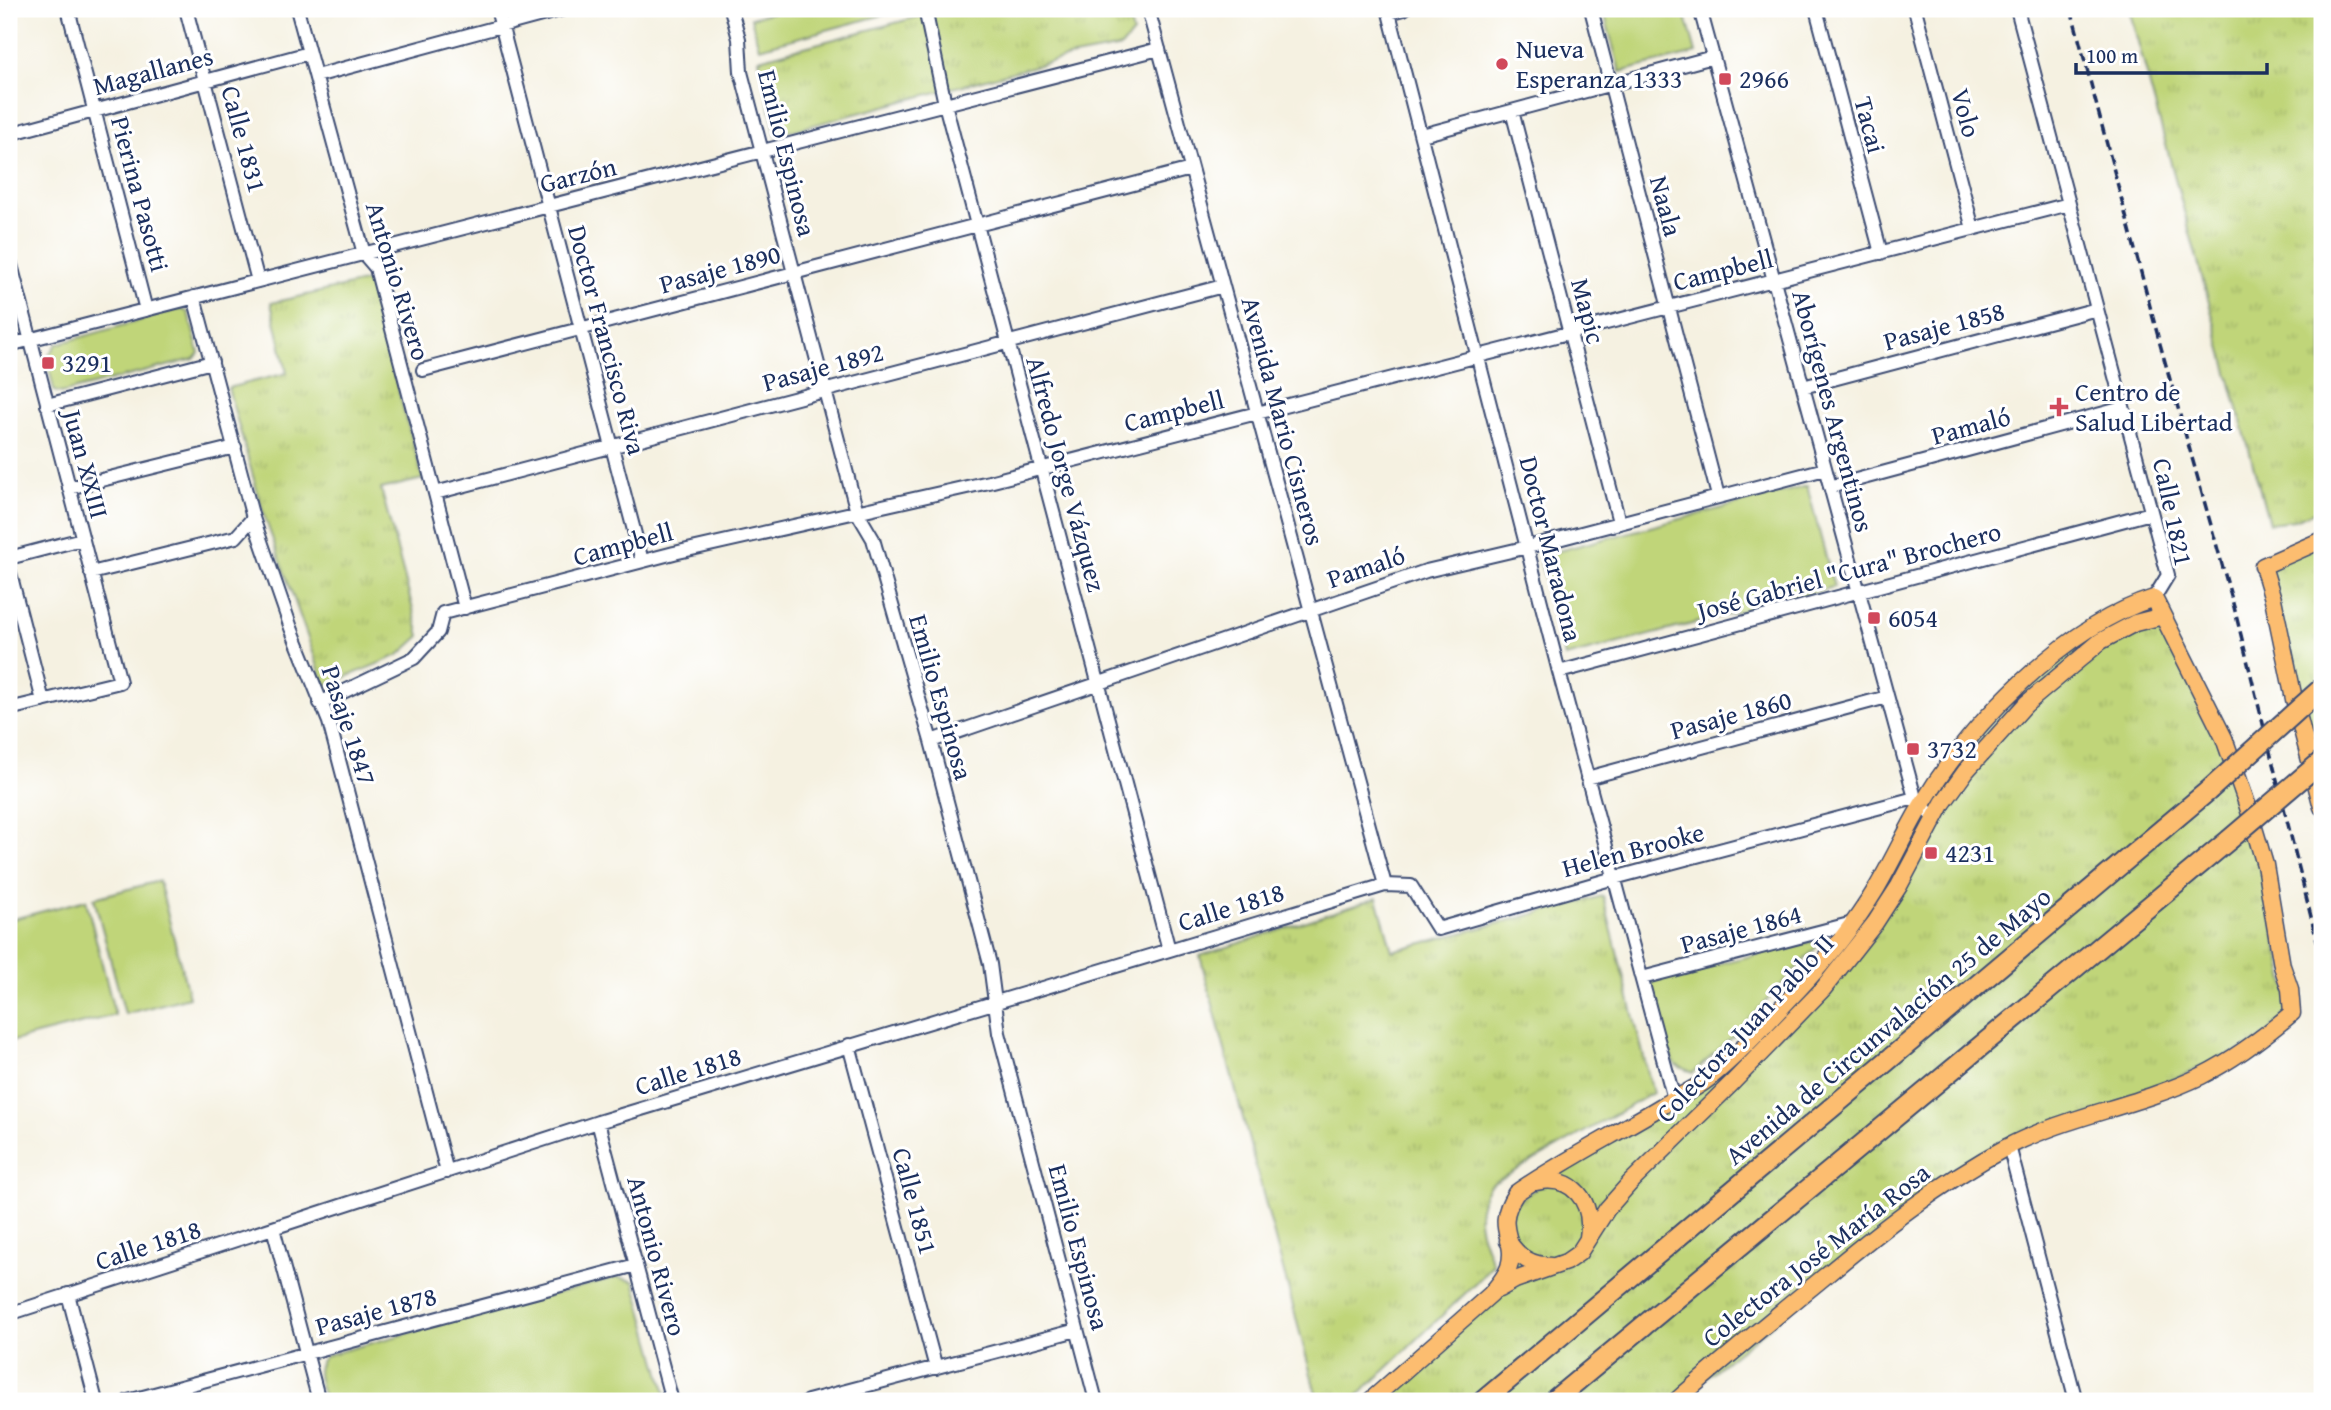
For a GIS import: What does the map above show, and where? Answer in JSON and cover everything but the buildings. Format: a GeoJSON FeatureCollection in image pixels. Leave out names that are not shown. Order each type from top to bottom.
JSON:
{"type":"FeatureCollection","features":[{"type":"Feature","properties":{"kind":"highway","name":"Avenida de Circunvalación 25 de Mayo"},"geometry":{"type":"LineString","coordinates":[[1483,1401],[2208,791],[2322,688]]}},
{"type":"Feature","properties":{"kind":"highway"},"geometry":{"type":"LineString","coordinates":[[1553,1401],[2322,761]]}},
{"type":"Feature","properties":{"kind":"main road"},"geometry":{"type":"LineString","coordinates":[[2322,540],[2263,566],[2322,807]]}},
{"type":"Feature","properties":{"kind":"main road","name":"Calle 1821"},"geometry":{"type":"LineString","coordinates":[[2154,598],[2224,738],[2247,804],[2265,865],[2282,966],[2290,989],[2292,1013]]}},
{"type":"Feature","properties":{"kind":"main road","name":"Colectora Juan Pablo II"},"geometry":{"type":"LineString","coordinates":[[1370,1401],[1491,1294],[1504,1279],[1510,1265],[1504,1224],[1507,1208],[1516,1193],[1707,1080],[1829,956],[1875,891],[1918,802],[1965,744],[2029,675],[2063,646],[2130,606],[2154,598]]}},
{"type":"Feature","properties":{"kind":"main road","name":"Colectora Juan Pablo II"},"geometry":{"type":"LineString","coordinates":[[1491,1294],[1515,1280],[1566,1262],[1579,1252],[1607,1209],[1630,1183],[1741,1075],[1823,989],[1875,923],[1899,886],[1934,819],[1966,771],[2026,704],[2101,642],[2135,623],[2163,616]]}},
{"type":"Feature","properties":{"kind":"main road","name":"Colectora José María Rosa"},"geometry":{"type":"LineString","coordinates":[[1676,1401],[1718,1363],[1927,1195],[2009,1146],[2057,1124],[2142,1098],[2200,1076],[2255,1044],[2292,1013]]}},
{"type":"Feature","properties":{"kind":"main road"},"geometry":{"type":"LineString","coordinates":[[1530,1183],[1547,1180],[1563,1183],[1577,1192],[1589,1214],[1587,1239]]}},
{"type":"Feature","properties":{"kind":"main road"},"geometry":{"type":"LineString","coordinates":[[1508,1241],[1515,1252],[1526,1260],[1551,1266]]}},
{"type":"Feature","properties":{"kind":"street","name":"Pierina Pasotti"},"geometry":{"type":"LineString","coordinates":[[68,9],[146,310]]}},
{"type":"Feature","properties":{"kind":"street","name":"Calle 1831"},"geometry":{"type":"LineString","coordinates":[[186,9],[258,281]]}},
{"type":"Feature","properties":{"kind":"street","name":"Antonio Rivero"},"geometry":{"type":"LineString","coordinates":[[298,9],[364,254],[376,268],[465,608]]}},
{"type":"Feature","properties":{"kind":"street","name":"Doctor Francisco Riva"},"geometry":{"type":"LineString","coordinates":[[497,9],[642,561]]}},
{"type":"Feature","properties":{"kind":"street"},"geometry":{"type":"LineString","coordinates":[[316,76],[564,9]]}},
{"type":"Feature","properties":{"kind":"street","name":"Emilio Espinosa"},"geometry":{"type":"LineString","coordinates":[[731,9],[739,39],[741,72],[857,512],[873,540],[931,741],[990,964],[999,1033],[1096,1401]]}},
{"type":"Feature","properties":{"kind":"street","name":"Alfredo Jorge Vázquez"},"geometry":{"type":"LineString","coordinates":[[925,9],[945,104],[1169,950]]}},
{"type":"Feature","properties":{"kind":"street","name":"Avenida Mario Cisneros"},"geometry":{"type":"LineString","coordinates":[[1148,9],[1385,885]]}},
{"type":"Feature","properties":{"kind":"street"},"geometry":{"type":"LineString","coordinates":[[1389,11],[1404,9]]}},
{"type":"Feature","properties":{"kind":"street","name":"Naala"},"geometry":{"type":"LineString","coordinates":[[1591,9],[1718,496]]}},
{"type":"Feature","properties":{"kind":"street","name":"Aborígenes Argentinos"},"geometry":{"type":"LineString","coordinates":[[1700,9],[1887,697],[1918,802],[1934,819]]}},
{"type":"Feature","properties":{"kind":"street","name":"Tacai"},"geometry":{"type":"LineString","coordinates":[[1816,9],[1881,253]]}},
{"type":"Feature","properties":{"kind":"street","name":"Volo"},"geometry":{"type":"LineString","coordinates":[[1915,9],[1973,229]]}},
{"type":"Feature","properties":{"kind":"street","name":"Calle 1821"},"geometry":{"type":"LineString","coordinates":[[2017,9],[2168,575],[2154,598]]}},
{"type":"Feature","properties":{"kind":"street","name":"Doctor Maradona"},"geometry":{"type":"LineString","coordinates":[[1389,11],[1559,672],[1674,1099]]}},
{"type":"Feature","properties":{"kind":"street","name":"Garzón"},"geometry":{"type":"LineString","coordinates":[[9,345],[1159,49]]}},
{"type":"Feature","properties":{"kind":"street","name":"Magallanes"},"geometry":{"type":"LineString","coordinates":[[9,134],[309,53]]}},
{"type":"Feature","properties":{"kind":"street"},"geometry":{"type":"LineString","coordinates":[[1422,135],[1713,57]]}},
{"type":"Feature","properties":{"kind":"street","name":"Mapic"},"geometry":{"type":"LineString","coordinates":[[1512,111],[1619,522]]}},
{"type":"Feature","properties":{"kind":"street","name":"Pasaje 1890"},"geometry":{"type":"LineString","coordinates":[[423,370],[1191,169]]}},
{"type":"Feature","properties":{"kind":"street","name":"Campbell"},"geometry":{"type":"LineString","coordinates":[[320,703],[414,658],[438,632],[443,614],[642,561],[1042,469],[2069,204]]}},
{"type":"Feature","properties":{"kind":"street","name":"Juan XXIII"},"geometry":{"type":"LineString","coordinates":[[9,257],[120,682],[43,701]]}},
{"type":"Feature","properties":{"kind":"street","name":"Pasaje 1892"},"geometry":{"type":"LineString","coordinates":[[435,493],[1223,286]]}},
{"type":"Feature","properties":{"kind":"street","name":"Pasaje 1847"},"geometry":{"type":"LineString","coordinates":[[194,297],[253,519],[291,628],[329,722],[447,1172]]}},
{"type":"Feature","properties":{"kind":"street","name":"Pasaje 1858"},"geometry":{"type":"LineString","coordinates":[[1803,387],[2097,309]]}},
{"type":"Feature","properties":{"kind":"street"},"geometry":{"type":"LineString","coordinates":[[47,405],[212,362]]}},
{"type":"Feature","properties":{"kind":"street","name":"Pamaló"},"geometry":{"type":"LineString","coordinates":[[1830,487],[2123,408]]}},
{"type":"Feature","properties":{"kind":"street"},"geometry":{"type":"LineString","coordinates":[[69,488],[234,447]]}},
{"type":"Feature","properties":{"kind":"street","name":"Pamaló"},"geometry":{"type":"LineString","coordinates":[[931,741],[1426,571],[1825,469]]}},
{"type":"Feature","properties":{"kind":"street","name":"José Gabriel \"Cura\" Brochero"},"geometry":{"type":"LineString","coordinates":[[1559,672],[2151,513]]}},
{"type":"Feature","properties":{"kind":"street"},"geometry":{"type":"LineString","coordinates":[[91,573],[236,537],[253,519]]}},
{"type":"Feature","properties":{"kind":"street"},"geometry":{"type":"LineString","coordinates":[[9,558],[82,539]]}},
{"type":"Feature","properties":{"kind":"street"},"geometry":{"type":"LineString","coordinates":[[9,569],[43,701],[9,709]]}},
{"type":"Feature","properties":{"kind":"street","name":"Pasaje 1860"},"geometry":{"type":"LineString","coordinates":[[1587,778],[1887,697]]}},
{"type":"Feature","properties":{"kind":"street","name":"Helen Brooke"},"geometry":{"type":"LineString","coordinates":[[1385,885],[1411,886],[1438,929],[1614,878],[1918,802]]}},
{"type":"Feature","properties":{"kind":"street","name":"Calle 1818"},"geometry":{"type":"LineString","coordinates":[[9,1314],[598,1122],[1385,885]]}},
{"type":"Feature","properties":{"kind":"street","name":"Pasaje 1864"},"geometry":{"type":"LineString","coordinates":[[1642,978],[1853,923]]}},
{"type":"Feature","properties":{"kind":"street","name":"Calle 1851"},"geometry":{"type":"LineString","coordinates":[[849,1045],[936,1367]]}},
{"type":"Feature","properties":{"kind":"street","name":"Antonio Rivero"},"geometry":{"type":"LineString","coordinates":[[598,1122],[671,1401]]}},
{"type":"Feature","properties":{"kind":"street"},"geometry":{"type":"LineString","coordinates":[[2009,1146],[2076,1401]]}},
{"type":"Feature","properties":{"kind":"street"},"geometry":{"type":"LineString","coordinates":[[273,1228],[319,1401]]}},
{"type":"Feature","properties":{"kind":"street","name":"Pasaje 1878"},"geometry":{"type":"LineString","coordinates":[[128,1401],[636,1265]]}},
{"type":"Feature","properties":{"kind":"street"},"geometry":{"type":"LineString","coordinates":[[68,1294],[96,1401]]}},
{"type":"Feature","properties":{"kind":"street"},"geometry":{"type":"LineString","coordinates":[[808,1401],[1077,1330]]}},
{"type":"Feature","properties":{"kind":"green space"},"geometry":{"type":"Polygon","coordinates":[[[785,9],[905,9],[759,48],[751,18],[785,9]]]}},
{"type":"Feature","properties":{"kind":"green space"},"geometry":{"type":"Polygon","coordinates":[[[948,9],[1126,9],[1133,33],[1121,47],[1069,57],[776,135],[759,59],[948,9]]]}},
{"type":"Feature","properties":{"kind":"green space"},"geometry":{"type":"Polygon","coordinates":[[[1603,9],[1684,9],[1696,53],[1620,72],[1603,9]]]}},
{"type":"Feature","properties":{"kind":"green space"},"geometry":{"type":"Polygon","coordinates":[[[2129,9],[2322,9],[2322,509],[2294,520],[2269,523],[2129,9]]]}},
{"type":"Feature","properties":{"kind":"green space"},"geometry":{"type":"Polygon","coordinates":[[[368,281],[423,479],[381,489],[420,636],[399,655],[325,686],[264,515],[228,388],[287,373],[271,303],[368,281]]]}},
{"type":"Feature","properties":{"kind":"green space"},"geometry":{"type":"Polygon","coordinates":[[[180,309],[188,312],[199,353],[194,359],[61,393],[54,391],[47,358],[57,344],[180,309]]]}},
{"type":"Feature","properties":{"kind":"green space"},"geometry":{"type":"Polygon","coordinates":[[[1807,486],[1834,587],[1565,657],[1539,556],[1807,486]]]}},
{"type":"Feature","properties":{"kind":"green space"},"geometry":{"type":"Polygon","coordinates":[[[2322,540],[2322,807],[2263,566],[2322,540]]]}},
{"type":"Feature","properties":{"kind":"green space"},"geometry":{"type":"Polygon","coordinates":[[[2154,598],[2247,804],[2292,1013],[2255,1044],[1968,1169],[1676,1401],[1370,1401],[1504,1279],[1507,1207],[1707,1080],[1829,956],[1921,805],[2029,675],[2154,598]]]}},
{"type":"Feature","properties":{"kind":"green space"},"geometry":{"type":"Polygon","coordinates":[[[159,881],[189,997],[125,1014],[94,898],[159,881]]]}},
{"type":"Feature","properties":{"kind":"green space"},"geometry":{"type":"Polygon","coordinates":[[[1603,896],[1653,1093],[1490,1185],[1480,1206],[1479,1215],[1482,1234],[1493,1264],[1362,1392],[1348,1401],[1318,1401],[1200,956],[1377,898],[1392,951],[1603,896]]]}},
{"type":"Feature","properties":{"kind":"green space"},"geometry":{"type":"Polygon","coordinates":[[[86,900],[115,1015],[9,1042],[9,920],[86,900]]]}},
{"type":"Feature","properties":{"kind":"green space"},"geometry":{"type":"Polygon","coordinates":[[[1808,942],[1821,942],[1734,1036],[1693,1073],[1676,1065],[1665,1046],[1651,987],[1655,979],[1808,942]]]}},
{"type":"Feature","properties":{"kind":"green space"},"geometry":{"type":"Polygon","coordinates":[[[617,1277],[634,1281],[668,1401],[325,1401],[318,1370],[327,1355],[617,1277]]]}},
{"type":"Feature","properties":{"kind":"railway"},"geometry":{"type":"LineString","coordinates":[[2071,9],[2160,344],[2234,607],[2322,961]]}},
{"type":"Feature","properties":{"kind":"place","name":"Nueva Esperanza 1333"},"geometry":{"type":"Point","coordinates":[1502,64]}},
{"type":"Feature","properties":{"kind":"place","name":"2966"},"geometry":{"type":"Point","coordinates":[1725,79]}},
{"type":"Feature","properties":{"kind":"place","name":"3291"},"geometry":{"type":"Point","coordinates":[48,363]}},
{"type":"Feature","properties":{"kind":"place","name":"Centro de Salud Libertad"},"geometry":{"type":"Point","coordinates":[2059,407]}},
{"type":"Feature","properties":{"kind":"place","name":"6054"},"geometry":{"type":"Point","coordinates":[1874,618]}},
{"type":"Feature","properties":{"kind":"place","name":"3732"},"geometry":{"type":"Point","coordinates":[1913,749]}},
{"type":"Feature","properties":{"kind":"place","name":"4231"},"geometry":{"type":"Point","coordinates":[1931,853]}}]}
